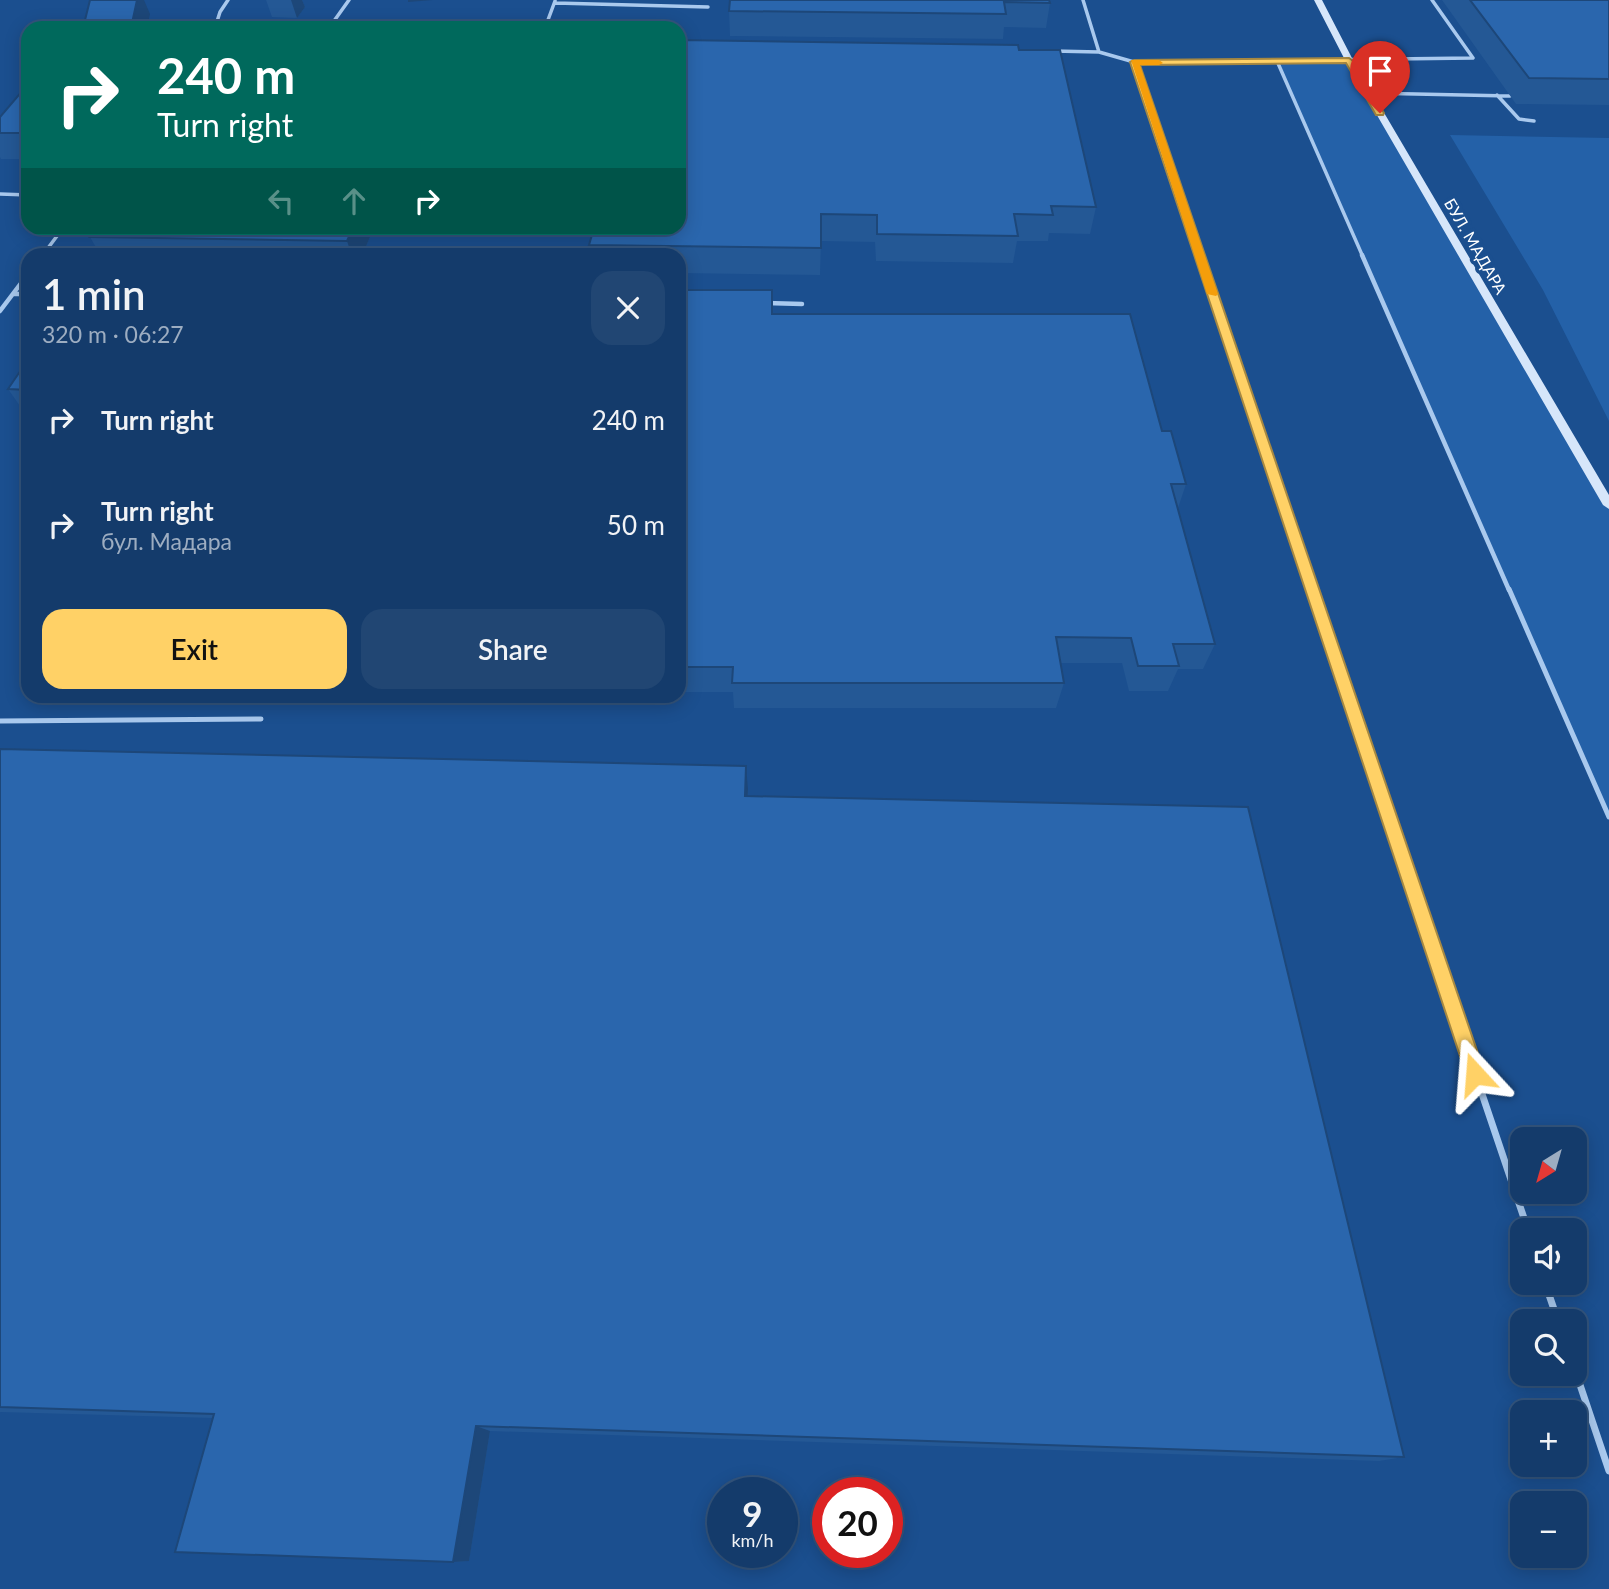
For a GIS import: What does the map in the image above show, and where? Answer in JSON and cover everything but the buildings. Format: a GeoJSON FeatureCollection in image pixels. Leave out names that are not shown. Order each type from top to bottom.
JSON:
{"type":"FeatureCollection","features":[{"type":"Feature","properties":{"kind":"main road","name":"БУЛ. МАДАРА"},"geometry":{"type":"LineString","coordinates":[[1318,0],[1349,61],[1609,505]]}},
{"type":"Feature","properties":{"kind":"lane"},"geometry":{"type":"LineString","coordinates":[[217,21],[219,12],[228,0]]}},
{"type":"Feature","properties":{"kind":"lane"},"geometry":{"type":"LineString","coordinates":[[334,21],[349,0]]}},
{"type":"Feature","properties":{"kind":"lane"},"geometry":{"type":"LineString","coordinates":[[1083,0],[1099,52]]}},
{"type":"Feature","properties":{"kind":"lane"},"geometry":{"type":"LineString","coordinates":[[1043,50],[1099,52],[1134,62],[1473,58],[1432,0]]}},
{"type":"Feature","properties":{"kind":"lane"},"geometry":{"type":"LineString","coordinates":[[548,21],[555,1],[708,7]]}},
{"type":"Feature","properties":{"kind":"lane"},"geometry":{"type":"LineString","coordinates":[[1277,61],[1609,817]]}},
{"type":"Feature","properties":{"kind":"lane"},"geometry":{"type":"LineString","coordinates":[[1134,62],[1524,1218]]}},
{"type":"Feature","properties":{"kind":"lane"},"geometry":{"type":"LineString","coordinates":[[1368,93],[1510,96]]}},
{"type":"Feature","properties":{"kind":"lane"},"geometry":{"type":"LineString","coordinates":[[1497,95],[1519,119],[1534,121]]}},
{"type":"Feature","properties":{"kind":"lane"},"geometry":{"type":"LineString","coordinates":[[0,194],[21,195]]}},
{"type":"Feature","properties":{"kind":"lane"},"geometry":{"type":"LineString","coordinates":[[0,311],[21,283]]}},
{"type":"Feature","properties":{"kind":"lane"},"geometry":{"type":"LineString","coordinates":[[13,294],[21,294]]}},
{"type":"Feature","properties":{"kind":"lane"},"geometry":{"type":"LineString","coordinates":[[761,303],[802,303]]}},
{"type":"Feature","properties":{"kind":"lane"},"geometry":{"type":"LineString","coordinates":[[0,721],[261,719]]}},
{"type":"Feature","properties":{"kind":"lane"},"geometry":{"type":"LineString","coordinates":[[1580,1386],[1609,1471]]}},
{"type":"Feature","properties":{"kind":"shaded area"},"geometry":{"type":"Polygon","coordinates":[[[1349,60],[1609,505],[1609,817],[1277,62],[1349,60]]]}},
{"type":"Feature","properties":{"kind":"shaded area"},"geometry":{"type":"Polygon","coordinates":[[[1450,135],[1609,138],[1609,421],[1543,290],[1450,135]]]}},
{"type":"Feature","properties":{"kind":"slow traffic"},"geometry":{"type":"LineString","coordinates":[[1159,63],[1134,62],[1212,294]]}},
{"type":"Feature","properties":{"kind":"route"},"geometry":{"type":"LineString","coordinates":[[1380,113],[1349,61],[1134,62],[1475,1074]]}}]}
